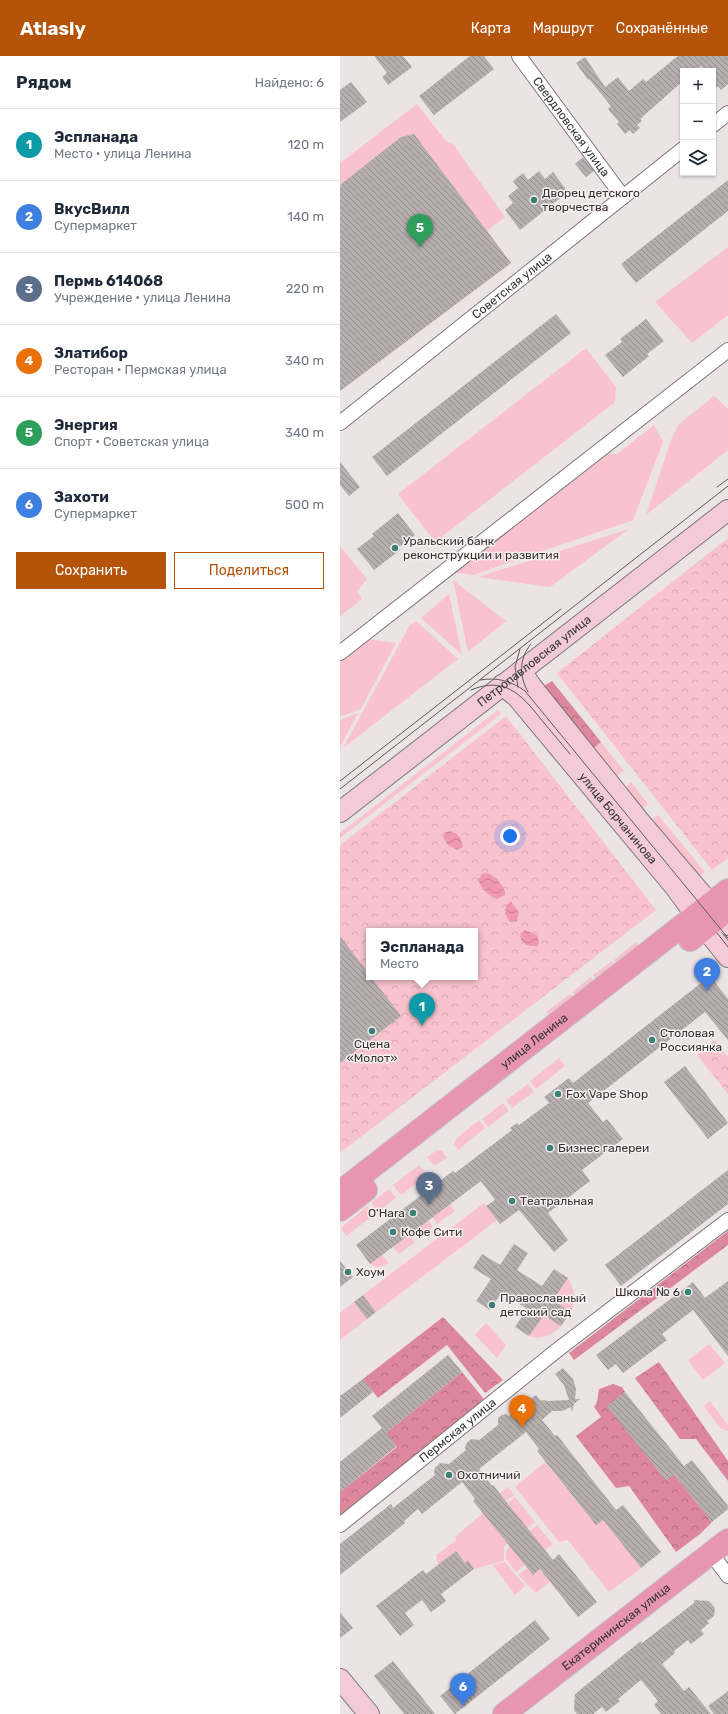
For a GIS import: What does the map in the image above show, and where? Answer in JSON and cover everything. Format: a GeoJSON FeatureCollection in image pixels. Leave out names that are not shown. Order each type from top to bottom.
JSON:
{"type":"FeatureCollection","features":[{"type":"Feature","properties":{"kind":"main road","name":"Петропавловская улица"},"geometry":{"type":"LineString","coordinates":[[340,812],[728,510]]}},
{"type":"Feature","properties":{"kind":"main road","name":"улица Борчанинова"},"geometry":{"type":"LineString","coordinates":[[521,671],[532,687],[715,917],[728,957]]}},
{"type":"Feature","properties":{"kind":"main road","name":"улица Борчанинова"},"geometry":{"type":"LineString","coordinates":[[502,685],[517,697],[675,887],[715,917]]}},
{"type":"Feature","properties":{"kind":"main road","name":"улица Ленина"},"geometry":{"type":"LineString","coordinates":[[340,1210],[715,917],[728,890]]}},
{"type":"Feature","properties":{"kind":"main road","name":"улица Ленина"},"geometry":{"type":"LineString","coordinates":[[340,1192],[715,917]]}},
{"type":"Feature","properties":{"kind":"main road","name":"Екатерининская улица"},"geometry":{"type":"LineString","coordinates":[[504,1714],[728,1540]]}},
{"type":"Feature","properties":{"kind":"main road"},"geometry":{"type":"LineString","coordinates":[[340,1679],[369,1714]]}},
{"type":"Feature","properties":{"kind":"street","name":"Свердловская улица"},"geometry":{"type":"LineString","coordinates":[[519,56],[623,197]]}},
{"type":"Feature","properties":{"kind":"street"},"geometry":{"type":"LineString","coordinates":[[716,123],[728,113]]}},
{"type":"Feature","properties":{"kind":"street","name":"Советская улица"},"geometry":{"type":"LineString","coordinates":[[340,423],[680,151]]}},
{"type":"Feature","properties":{"kind":"street"},"geometry":{"type":"LineString","coordinates":[[340,653],[728,350]]}},
{"type":"Feature","properties":{"kind":"street","name":"Пермская улица"},"geometry":{"type":"LineString","coordinates":[[340,1525],[556,1351],[728,1220]]}},
{"type":"Feature","properties":{"kind":"street"},"geometry":{"type":"LineString","coordinates":[[711,1553],[728,1576]]}},
{"type":"Feature","properties":{"kind":"green space"},"geometry":{"type":"Polygon","coordinates":[[[417,104],[446,141],[453,144],[505,217],[487,231],[511,263],[340,391],[340,163],[417,104]]]}},
{"type":"Feature","properties":{"kind":"green space"},"geometry":{"type":"Polygon","coordinates":[[[728,247],[728,315],[692,343],[655,302],[728,247]]]}},
{"type":"Feature","properties":{"kind":"green space"},"geometry":{"type":"Polygon","coordinates":[[[586,348],[616,387],[615,402],[435,542],[398,494],[586,348]]]}},
{"type":"Feature","properties":{"kind":"green space"},"geometry":{"type":"Polygon","coordinates":[[[714,396],[728,409],[728,450],[646,515],[671,440],[678,425],[714,396]]]}},
{"type":"Feature","properties":{"kind":"green space"},"geometry":{"type":"Polygon","coordinates":[[[654,425],[663,442],[633,520],[473,575],[451,572],[602,453],[617,454],[654,425]]]}},
{"type":"Feature","properties":{"kind":"green space"},"geometry":{"type":"Polygon","coordinates":[[[629,529],[550,587],[478,577],[629,529]]]}},
{"type":"Feature","properties":{"kind":"green space"},"geometry":{"type":"Polygon","coordinates":[[[728,538],[728,858],[712,870],[557,673],[728,538]]]}},
{"type":"Feature","properties":{"kind":"green space"},"geometry":{"type":"Polygon","coordinates":[[[340,546],[367,579],[357,591],[362,599],[340,616],[340,546]]]}},
{"type":"Feature","properties":{"kind":"green space"},"geometry":{"type":"Polygon","coordinates":[[[453,580],[506,621],[468,652],[453,580]]]}},
{"type":"Feature","properties":{"kind":"green space"},"geometry":{"type":"Polygon","coordinates":[[[449,594],[462,655],[421,618],[449,594]]]}},
{"type":"Feature","properties":{"kind":"green space"},"geometry":{"type":"Polygon","coordinates":[[[416,621],[458,659],[343,748],[410,625],[416,621]]]}},
{"type":"Feature","properties":{"kind":"green space"},"geometry":{"type":"Polygon","coordinates":[[[367,639],[396,643],[361,709],[340,717],[340,660],[367,639]]]}},
{"type":"Feature","properties":{"kind":"green space"},"geometry":{"type":"Polygon","coordinates":[[[552,681],[601,742],[589,752],[542,687],[552,681]]]}},
{"type":"Feature","properties":{"kind":"green space"},"geometry":{"type":"Polygon","coordinates":[[[498,710],[501,714],[340,838],[340,833],[498,710]]]}},
{"type":"Feature","properties":{"kind":"green space"},"geometry":{"type":"Polygon","coordinates":[[[358,713],[340,747],[340,720],[358,713]]]}},
{"type":"Feature","properties":{"kind":"green space"},"geometry":{"type":"Polygon","coordinates":[[[506,716],[656,910],[340,1153],[340,845],[506,716]]]}},
{"type":"Feature","properties":{"kind":"green space"},"geometry":{"type":"Polygon","coordinates":[[[601,742],[624,771],[612,780],[589,752],[601,742]]]}},
{"type":"Feature","properties":{"kind":"green space"},"geometry":{"type":"Polygon","coordinates":[[[631,782],[648,804],[638,812],[621,791],[631,782]]]}},
{"type":"Feature","properties":{"kind":"green space"},"geometry":{"type":"Polygon","coordinates":[[[658,815],[705,872],[696,879],[648,822],[658,815]]]}},
{"type":"Feature","properties":{"kind":"green space"},"geometry":{"type":"Polygon","coordinates":[[[636,942],[640,947],[617,964],[614,960],[636,942]]]}},
{"type":"Feature","properties":{"kind":"green space"},"geometry":{"type":"Polygon","coordinates":[[[612,961],[616,965],[596,980],[593,975],[612,961]]]}},
{"type":"Feature","properties":{"kind":"green space"},"geometry":{"type":"Polygon","coordinates":[[[591,977],[594,981],[575,996],[572,992],[591,977]]]}},
{"type":"Feature","properties":{"kind":"green space"},"geometry":{"type":"Polygon","coordinates":[[[570,994],[573,998],[549,1016],[546,1012],[570,994]]]}},
{"type":"Feature","properties":{"kind":"green space"},"geometry":{"type":"Polygon","coordinates":[[[715,1040],[728,1057],[728,1094],[697,1055],[715,1040]]]}},
{"type":"Feature","properties":{"kind":"green space"},"geometry":{"type":"Polygon","coordinates":[[[559,1058],[565,1066],[536,1089],[530,1081],[559,1058]]]}},
{"type":"Feature","properties":{"kind":"green space"},"geometry":{"type":"Polygon","coordinates":[[[528,1084],[534,1092],[512,1108],[506,1100],[528,1084]]]}},
{"type":"Feature","properties":{"kind":"green space"},"geometry":{"type":"Polygon","coordinates":[[[503,1103],[509,1111],[488,1127],[482,1119],[503,1103]]]}},
{"type":"Feature","properties":{"kind":"green space"},"geometry":{"type":"Polygon","coordinates":[[[479,1120],[485,1128],[458,1150],[454,1144],[457,1138],[479,1120]]]}},
{"type":"Feature","properties":{"kind":"green space"},"geometry":{"type":"Polygon","coordinates":[[[437,1150],[442,1151],[447,1158],[434,1166],[427,1157],[437,1150]]]}},
{"type":"Feature","properties":{"kind":"green space"},"geometry":{"type":"Polygon","coordinates":[[[419,1165],[427,1175],[401,1195],[393,1185],[419,1165]]]}},
{"type":"Feature","properties":{"kind":"green space"},"geometry":{"type":"Polygon","coordinates":[[[389,1189],[396,1198],[378,1212],[371,1203],[389,1189]]]}},
{"type":"Feature","properties":{"kind":"green space"},"geometry":{"type":"Polygon","coordinates":[[[484,1203],[497,1220],[376,1312],[363,1295],[484,1203]]]}},
{"type":"Feature","properties":{"kind":"green space"},"geometry":{"type":"Polygon","coordinates":[[[450,1204],[455,1211],[437,1224],[432,1217],[450,1204]]]}},
{"type":"Feature","properties":{"kind":"green space"},"geometry":{"type":"Polygon","coordinates":[[[367,1206],[374,1215],[346,1236],[342,1230],[342,1227],[367,1206]]]}},
{"type":"Feature","properties":{"kind":"green space"},"geometry":{"type":"Polygon","coordinates":[[[428,1220],[433,1227],[418,1239],[412,1233],[428,1220]]]}},
{"type":"Feature","properties":{"kind":"green space"},"geometry":{"type":"Polygon","coordinates":[[[728,1231],[728,1245],[574,1360],[569,1353],[728,1231]]]}},
{"type":"Feature","properties":{"kind":"green space"},"geometry":{"type":"Polygon","coordinates":[[[409,1235],[415,1242],[399,1254],[393,1247],[409,1235]]]}},
{"type":"Feature","properties":{"kind":"green space"},"geometry":{"type":"Polygon","coordinates":[[[382,1255],[389,1263],[380,1267],[375,1267],[370,1264],[382,1255]]]}},
{"type":"Feature","properties":{"kind":"green space"},"geometry":{"type":"Polygon","coordinates":[[[568,1278],[574,1295],[574,1303],[571,1312],[553,1300],[568,1278]]]}},
{"type":"Feature","properties":{"kind":"green space"},"geometry":{"type":"Polygon","coordinates":[[[354,1302],[367,1319],[340,1340],[340,1313],[354,1302]]]}},
{"type":"Feature","properties":{"kind":"green space"},"geometry":{"type":"Polygon","coordinates":[[[544,1315],[561,1326],[546,1336],[538,1338],[529,1336],[544,1315]]]}},
{"type":"Feature","properties":{"kind":"green space"},"geometry":{"type":"Polygon","coordinates":[[[443,1317],[503,1380],[485,1393],[447,1345],[378,1398],[363,1379],[443,1317]]]}},
{"type":"Feature","properties":{"kind":"green space"},"geometry":{"type":"Polygon","coordinates":[[[486,1323],[506,1345],[497,1358],[475,1335],[486,1323]]]}},
{"type":"Feature","properties":{"kind":"green space"},"geometry":{"type":"Polygon","coordinates":[[[709,1344],[725,1363],[703,1380],[688,1360],[709,1344]]]}},
{"type":"Feature","properties":{"kind":"green space"},"geometry":{"type":"Polygon","coordinates":[[[659,1362],[728,1461],[728,1481],[696,1439],[680,1439],[635,1378],[659,1362]]]}},
{"type":"Feature","properties":{"kind":"green space"},"geometry":{"type":"Polygon","coordinates":[[[462,1372],[487,1403],[340,1521],[340,1492],[397,1447],[386,1433],[462,1372]]]}},
{"type":"Feature","properties":{"kind":"green space"},"geometry":{"type":"Polygon","coordinates":[[[613,1384],[622,1387],[625,1392],[608,1406],[666,1480],[674,1474],[712,1522],[700,1534],[676,1552],[629,1486],[616,1488],[576,1436],[601,1417],[594,1407],[597,1402],[599,1389],[613,1384]]]}},
{"type":"Feature","properties":{"kind":"green space"},"geometry":{"type":"Polygon","coordinates":[[[710,1401],[728,1425],[728,1431],[720,1428],[704,1406],[710,1401]]]}},
{"type":"Feature","properties":{"kind":"green space"},"geometry":{"type":"Polygon","coordinates":[[[545,1462],[596,1525],[603,1520],[641,1568],[609,1592],[568,1540],[559,1542],[515,1487],[545,1462]]]}},
{"type":"Feature","properties":{"kind":"green space"},"geometry":{"type":"Polygon","coordinates":[[[508,1487],[514,1495],[506,1501],[500,1493],[508,1487]]]}},
{"type":"Feature","properties":{"kind":"green space"},"geometry":{"type":"Polygon","coordinates":[[[515,1497],[535,1522],[527,1528],[508,1503],[515,1497]]]}},
{"type":"Feature","properties":{"kind":"green space"},"geometry":{"type":"Polygon","coordinates":[[[483,1513],[507,1543],[504,1547],[504,1561],[474,1569],[468,1561],[465,1563],[456,1551],[438,1565],[436,1555],[457,1540],[455,1537],[483,1513]]]}},
{"type":"Feature","properties":{"kind":"green space"},"geometry":{"type":"Polygon","coordinates":[[[537,1525],[553,1544],[545,1550],[529,1531],[537,1525]]]}},
{"type":"Feature","properties":{"kind":"green space"},"geometry":{"type":"Polygon","coordinates":[[[510,1546],[525,1565],[516,1572],[506,1559],[506,1551],[510,1546]]]}},
{"type":"Feature","properties":{"kind":"green space"},"geometry":{"type":"Polygon","coordinates":[[[505,1562],[525,1586],[515,1595],[493,1565],[505,1562]]]}},
{"type":"Feature","properties":{"kind":"green space"},"geometry":{"type":"Polygon","coordinates":[[[527,1568],[533,1575],[540,1569],[550,1582],[536,1593],[518,1575],[527,1568]]]}},
{"type":"Feature","properties":{"kind":"water"},"geometry":{"type":"Polygon","coordinates":[[[450,831],[459,836],[463,847],[457,850],[448,845],[443,837],[446,832],[450,831]]]}},
{"type":"Feature","properties":{"kind":"water"},"geometry":{"type":"Polygon","coordinates":[[[487,873],[493,876],[504,888],[505,895],[497,899],[483,889],[478,880],[482,874],[487,873]]]}},
{"type":"Feature","properties":{"kind":"water"},"geometry":{"type":"Polygon","coordinates":[[[511,902],[519,912],[517,921],[514,922],[510,922],[505,914],[506,905],[511,902]]]}},
{"type":"Feature","properties":{"kind":"water"},"geometry":{"type":"Polygon","coordinates":[[[525,930],[537,935],[539,942],[538,946],[530,946],[523,942],[520,937],[521,933],[525,930]]]}},
{"type":"Feature","properties":{"kind":"building"},"geometry":{"type":"Polygon","coordinates":[[[374,56],[403,56],[412,67],[388,85],[382,77],[387,73],[374,56]]]}},
{"type":"Feature","properties":{"kind":"building"},"geometry":{"type":"Polygon","coordinates":[[[470,56],[484,56],[494,69],[434,115],[419,96],[470,56]]]}},
{"type":"Feature","properties":{"kind":"building"},"geometry":{"type":"Polygon","coordinates":[[[678,56],[728,56],[728,84],[721,90],[718,86],[716,88],[716,68],[703,68],[701,66],[699,68],[680,68],[680,84],[640,119],[642,121],[637,125],[640,128],[633,134],[630,130],[625,134],[617,124],[619,122],[608,109],[611,106],[589,79],[588,80],[576,63],[585,57],[605,87],[618,77],[629,91],[643,79],[646,82],[678,56]]]}},
{"type":"Feature","properties":{"kind":"building"},"geometry":{"type":"Polygon","coordinates":[[[351,82],[367,102],[340,122],[340,90],[351,82]]]}},
{"type":"Feature","properties":{"kind":"building"},"geometry":{"type":"Polygon","coordinates":[[[414,134],[511,263],[340,391],[340,185],[401,137],[414,134]]]}},
{"type":"Feature","properties":{"kind":"building"},"geometry":{"type":"Polygon","coordinates":[[[583,157],[594,171],[586,177],[575,164],[583,157]]]}},
{"type":"Feature","properties":{"kind":"building","name":"Дворец детского творчества"},"geometry":{"type":"Polygon","coordinates":[[[539,171],[545,179],[553,172],[568,192],[520,230],[505,210],[513,203],[508,196],[518,188],[513,181],[523,173],[528,180],[539,171]]]}},
{"type":"Feature","properties":{"kind":"building"},"geometry":{"type":"Polygon","coordinates":[[[728,180],[728,211],[636,283],[621,264],[728,180]]]}},
{"type":"Feature","properties":{"kind":"building"},"geometry":{"type":"Polygon","coordinates":[[[556,314],[571,333],[387,476],[372,457],[556,314]]]}},
{"type":"Feature","properties":{"kind":"building"},"geometry":{"type":"Polygon","coordinates":[[[646,319],[664,341],[647,354],[649,356],[623,377],[605,355],[622,342],[620,339],[646,319]]]}},
{"type":"Feature","properties":{"kind":"building"},"geometry":{"type":"Polygon","coordinates":[[[340,462],[360,487],[349,496],[340,485],[340,462]]]}},
{"type":"Feature","properties":{"kind":"building"},"geometry":{"type":"Polygon","coordinates":[[[398,513],[415,535],[398,548],[400,550],[374,570],[357,549],[374,536],[372,534],[398,513]]]}},
{"type":"Feature","properties":{"kind":"building"},"geometry":{"type":"Polygon","coordinates":[[[340,936],[366,970],[366,980],[373,980],[401,1016],[340,1063],[340,936]]]}},
{"type":"Feature","properties":{"kind":"building"},"geometry":{"type":"Polygon","coordinates":[[[710,976],[728,999],[728,1040],[705,1012],[588,1103],[603,1122],[607,1119],[623,1139],[582,1170],[590,1181],[548,1213],[568,1240],[554,1252],[519,1210],[500,1224],[486,1206],[495,1200],[481,1181],[370,1264],[356,1245],[453,1171],[455,1173],[512,1130],[510,1128],[517,1123],[519,1125],[549,1103],[544,1097],[569,1078],[573,1083],[710,976]]]}},
{"type":"Feature","properties":{"kind":"building"},"geometry":{"type":"Polygon","coordinates":[[[685,1066],[728,1123],[708,1139],[664,1082],[685,1066]]]}},
{"type":"Feature","properties":{"kind":"building"},"geometry":{"type":"Polygon","coordinates":[[[728,1170],[728,1204],[621,1286],[605,1265],[728,1170]]]}},
{"type":"Feature","properties":{"kind":"building"},"geometry":{"type":"Polygon","coordinates":[[[514,1244],[528,1253],[517,1270],[542,1286],[554,1269],[568,1278],[553,1300],[571,1312],[561,1326],[544,1315],[529,1336],[515,1327],[527,1309],[502,1292],[490,1310],[476,1301],[491,1279],[473,1268],[482,1254],[500,1265],[514,1244]]]}},
{"type":"Feature","properties":{"kind":"building"},"geometry":{"type":"Polygon","coordinates":[[[340,1261],[353,1277],[340,1287],[340,1261]]]}},
{"type":"Feature","properties":{"kind":"building"},"geometry":{"type":"Polygon","coordinates":[[[728,1281],[728,1356],[693,1310],[662,1334],[667,1340],[623,1373],[616,1364],[608,1370],[596,1355],[693,1282],[705,1298],[728,1281]]]}},
{"type":"Feature","properties":{"kind":"building"},"geometry":{"type":"Polygon","coordinates":[[[363,1295],[376,1312],[367,1319],[354,1302],[363,1295]]]}},
{"type":"Feature","properties":{"kind":"building"},"geometry":{"type":"Polygon","coordinates":[[[448,1355],[462,1372],[386,1433],[397,1446],[340,1492],[340,1462],[382,1428],[372,1416],[448,1355]]]}},
{"type":"Feature","properties":{"kind":"building"},"geometry":{"type":"Polygon","coordinates":[[[563,1368],[573,1379],[576,1389],[575,1399],[580,1399],[574,1404],[572,1412],[571,1407],[562,1411],[552,1411],[542,1420],[555,1436],[557,1435],[616,1510],[623,1505],[661,1552],[641,1568],[603,1520],[596,1525],[537,1451],[539,1449],[526,1432],[479,1469],[553,1560],[559,1554],[597,1602],[578,1617],[540,1569],[533,1575],[473,1501],[475,1499],[462,1482],[422,1514],[418,1509],[404,1521],[405,1523],[340,1575],[340,1544],[391,1504],[393,1508],[435,1475],[435,1468],[440,1463],[449,1464],[466,1450],[465,1447],[471,1439],[479,1440],[498,1425],[498,1418],[506,1414],[509,1416],[536,1395],[540,1400],[569,1400],[564,1385],[555,1374],[563,1368]]]}},
{"type":"Feature","properties":{"kind":"building"},"geometry":{"type":"Polygon","coordinates":[[[363,1379],[373,1392],[340,1418],[340,1396],[363,1379]]]}},
{"type":"Feature","properties":{"kind":"building"},"geometry":{"type":"Polygon","coordinates":[[[625,1392],[684,1466],[692,1460],[728,1506],[728,1509],[712,1522],[674,1474],[666,1481],[607,1406],[625,1392]]]}},
{"type":"Feature","properties":{"kind":"building"},"geometry":{"type":"Polygon","coordinates":[[[456,1551],[465,1563],[468,1560],[474,1569],[441,1594],[446,1601],[431,1612],[422,1600],[405,1613],[414,1625],[400,1636],[376,1606],[423,1570],[426,1574],[456,1551]]]}},
{"type":"Feature","properties":{"kind":"building"},"geometry":{"type":"Polygon","coordinates":[[[694,1600],[709,1601],[715,1608],[714,1616],[707,1621],[709,1623],[701,1630],[704,1634],[691,1644],[688,1640],[674,1651],[675,1653],[662,1664],[684,1691],[689,1687],[711,1714],[661,1714],[654,1705],[658,1701],[641,1680],[618,1699],[620,1701],[606,1712],[602,1707],[593,1714],[577,1714],[574,1710],[575,1694],[641,1641],[642,1643],[694,1603],[694,1600]]]}},
{"type":"Feature","properties":{"kind":"building"},"geometry":{"type":"Polygon","coordinates":[[[340,1612],[353,1628],[340,1638],[340,1612]]]}},
{"type":"Feature","properties":{"kind":"building"},"geometry":{"type":"Polygon","coordinates":[[[535,1620],[550,1639],[455,1714],[440,1696],[535,1620]]]}},
{"type":"Feature","properties":{"kind":"building"},"geometry":{"type":"Polygon","coordinates":[[[393,1661],[435,1714],[404,1714],[374,1676],[393,1661]]]}},
{"type":"Feature","properties":{"kind":"building"},"geometry":{"type":"Polygon","coordinates":[[[728,1691],[728,1714],[714,1714],[708,1706],[728,1691]]]}},
{"type":"Feature","properties":{"kind":"tram line"},"geometry":{"type":"LineString","coordinates":[[717,487],[728,479]]}},
{"type":"Feature","properties":{"kind":"tram line"},"geometry":{"type":"LineString","coordinates":[[340,789],[728,486]]}},
{"type":"Feature","properties":{"kind":"tram line"},"geometry":{"type":"LineString","coordinates":[[340,781],[561,609]]}},
{"type":"Feature","properties":{"kind":"tram line"},"geometry":{"type":"LineString","coordinates":[[528,692],[523,680],[522,661],[531,644]]}},
{"type":"Feature","properties":{"kind":"tram line"},"geometry":{"type":"LineString","coordinates":[[518,687],[515,667],[520,649]]}},
{"type":"Feature","properties":{"kind":"tram line"},"geometry":{"type":"LineString","coordinates":[[480,680],[493,679],[509,682],[525,691],[728,938]]}},
{"type":"Feature","properties":{"kind":"tram line"},"geometry":{"type":"LineString","coordinates":[[471,690],[483,686],[493,685],[502,686],[519,695],[533,709],[570,754]]}},
{"type":"Feature","properties":{"kind":"tram line"},"geometry":{"type":"LineString","coordinates":[[717,933],[728,947]]}},
{"type":"Feature","properties":{"kind":"place","name":"Дворец детского творчества"},"geometry":{"type":"Point","coordinates":[534,200]}},
{"type":"Feature","properties":{"kind":"place","name":"Энергия"},"geometry":{"type":"Point","coordinates":[420,247]}},
{"type":"Feature","properties":{"kind":"place","name":"Уральский банк реконструкции и развития"},"geometry":{"type":"Point","coordinates":[395,548]}},
{"type":"Feature","properties":{"kind":"place","name":"ВкусВилл"},"geometry":{"type":"Point","coordinates":[707,991]}},
{"type":"Feature","properties":{"kind":"place","name":"Эспланада"},"geometry":{"type":"Point","coordinates":[422,1026]}},
{"type":"Feature","properties":{"kind":"place","name":"Сцена «Молот»"},"geometry":{"type":"Point","coordinates":[372,1031]}},
{"type":"Feature","properties":{"kind":"place","name":"Столовая Россиянка"},"geometry":{"type":"Point","coordinates":[652,1040]}},
{"type":"Feature","properties":{"kind":"place","name":"Fox Vape Shop"},"geometry":{"type":"Point","coordinates":[558,1094]}},
{"type":"Feature","properties":{"kind":"place","name":"Бизнес галереи"},"geometry":{"type":"Point","coordinates":[550,1148]}},
{"type":"Feature","properties":{"kind":"place","name":"Театральная"},"geometry":{"type":"Point","coordinates":[512,1201]}},
{"type":"Feature","properties":{"kind":"place","name":"Пермь 614068"},"geometry":{"type":"Point","coordinates":[429,1205]}},
{"type":"Feature","properties":{"kind":"place","name":"O'Hara"},"geometry":{"type":"Point","coordinates":[413,1213]}},
{"type":"Feature","properties":{"kind":"place","name":"Кофе Сити"},"geometry":{"type":"Point","coordinates":[393,1232]}},
{"type":"Feature","properties":{"kind":"place","name":"Хоум"},"geometry":{"type":"Point","coordinates":[348,1272]}},
{"type":"Feature","properties":{"kind":"place","name":"Школа № 6"},"geometry":{"type":"Point","coordinates":[688,1292]}},
{"type":"Feature","properties":{"kind":"place","name":"Православный детский сад"},"geometry":{"type":"Point","coordinates":[492,1305]}},
{"type":"Feature","properties":{"kind":"place","name":"Златибор"},"geometry":{"type":"Point","coordinates":[522,1428]}},
{"type":"Feature","properties":{"kind":"place","name":"Охотничий"},"geometry":{"type":"Point","coordinates":[449,1475]}},
{"type":"Feature","properties":{"kind":"place","name":"Захоти"},"geometry":{"type":"Point","coordinates":[463,1706]}}]}
